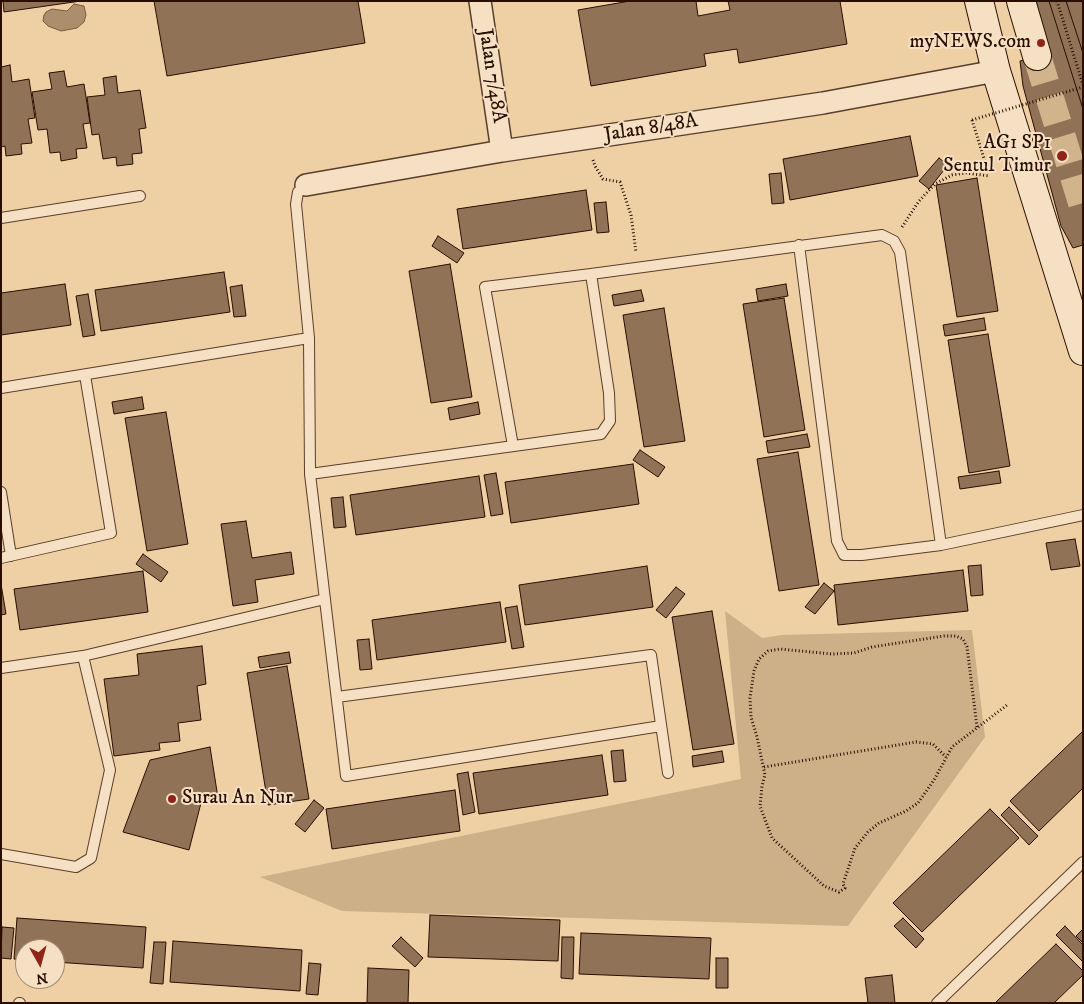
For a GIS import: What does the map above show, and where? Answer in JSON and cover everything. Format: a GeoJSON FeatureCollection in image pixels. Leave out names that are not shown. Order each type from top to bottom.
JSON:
{"type":"FeatureCollection","features":[{"type":"Feature","properties":{"kind":"main road"},"geometry":{"type":"LineString","coordinates":[[979,1],[996,71],[1083,351]]}},
{"type":"Feature","properties":{"kind":"main road"},"geometry":{"type":"LineString","coordinates":[[1021,1],[1037,56]]}},
{"type":"Feature","properties":{"kind":"street","name":"Jalan 7/48A"},"geometry":{"type":"LineString","coordinates":[[480,1],[502,152]]}},
{"type":"Feature","properties":{"kind":"street","name":"Jalan 8/48A"},"geometry":{"type":"LineString","coordinates":[[306,185],[502,152],[823,103],[996,71]]}},
{"type":"Feature","properties":{"kind":"lane"},"geometry":{"type":"LineString","coordinates":[[306,185],[298,192],[296,204],[309,338],[310,474],[346,776],[661,726]]}},
{"type":"Feature","properties":{"kind":"lane"},"geometry":{"type":"LineString","coordinates":[[1,218],[140,196]]}},
{"type":"Feature","properties":{"kind":"lane"},"geometry":{"type":"LineString","coordinates":[[513,446],[486,287],[882,235],[894,241],[900,252],[942,545]]}},
{"type":"Feature","properties":{"kind":"lane"},"geometry":{"type":"LineString","coordinates":[[799,245],[837,541],[844,555],[862,555],[942,545],[1083,515]]}},
{"type":"Feature","properties":{"kind":"lane"},"geometry":{"type":"LineString","coordinates":[[310,474],[601,434],[610,421],[609,393],[591,274]]}},
{"type":"Feature","properties":{"kind":"lane"},"geometry":{"type":"LineString","coordinates":[[1,388],[309,338]]}},
{"type":"Feature","properties":{"kind":"lane"},"geometry":{"type":"LineString","coordinates":[[1,492],[6,557],[111,534],[85,375]]}},
{"type":"Feature","properties":{"kind":"lane"},"geometry":{"type":"LineString","coordinates":[[1,668],[83,656],[325,599]]}},
{"type":"Feature","properties":{"kind":"lane"},"geometry":{"type":"LineString","coordinates":[[337,697],[651,655],[668,773]]}},
{"type":"Feature","properties":{"kind":"lane"},"geometry":{"type":"LineString","coordinates":[[1,854],[76,867],[91,858],[110,770],[83,656]]}},
{"type":"Feature","properties":{"kind":"lane"},"geometry":{"type":"LineString","coordinates":[[937,1003],[1083,862]]}},
{"type":"Feature","properties":{"kind":"path"},"geometry":{"type":"LineString","coordinates":[[986,165],[972,120],[1083,86],[1057,1]]}},
{"type":"Feature","properties":{"kind":"path"},"geometry":{"type":"LineString","coordinates":[[587,139],[595,166],[603,179],[620,182],[632,214],[638,268]]}},
{"type":"Feature","properties":{"kind":"path"},"geometry":{"type":"LineString","coordinates":[[894,241],[919,200],[935,184],[952,176],[966,173],[990,176]]}},
{"type":"Feature","properties":{"kind":"path"},"geometry":{"type":"LineString","coordinates":[[977,727],[967,647],[963,639],[956,636],[944,636],[872,648],[854,653],[832,654],[780,649],[768,651],[759,659],[754,671],[750,698],[751,717],[765,775],[760,806],[772,838],[824,886],[839,892],[845,888],[843,884],[855,848],[868,832],[879,823],[906,811],[918,803],[927,792],[952,747],[1007,705]]}},
{"type":"Feature","properties":{"kind":"path"},"geometry":{"type":"LineString","coordinates":[[764,767],[916,742],[933,744],[946,757]]}},
{"type":"Feature","properties":{"kind":"shaded area"},"geometry":{"type":"Polygon","coordinates":[[[74,4],[84,6],[86,15],[84,22],[77,28],[61,31],[48,26],[43,21],[46,12],[52,9],[67,11],[74,4]]]}},
{"type":"Feature","properties":{"kind":"shaded area"},"geometry":{"type":"Polygon","coordinates":[[[725,611],[762,638],[782,635],[972,630],[985,737],[848,926],[342,911],[260,877],[741,779],[725,611]]]}},
{"type":"Feature","properties":{"kind":"building"},"geometry":{"type":"Polygon","coordinates":[[[3,1],[81,1],[4,12],[3,1]]]}},
{"type":"Feature","properties":{"kind":"building"},"geometry":{"type":"Polygon","coordinates":[[[154,1],[358,1],[365,43],[167,76],[154,1]]]}},
{"type":"Feature","properties":{"kind":"building"},"geometry":{"type":"Polygon","coordinates":[[[630,1],[696,1],[698,16],[730,10],[728,1],[840,1],[847,44],[739,63],[737,49],[704,54],[706,66],[591,86],[578,10],[630,1]]]}},
{"type":"Feature","properties":{"kind":"building","name":"AG1 SP1 Sentul Timur"},"geometry":{"type":"Polygon","coordinates":[[[1026,1],[1083,1],[1083,245],[1073,248],[1061,226],[1023,86],[1020,61],[1041,55],[1026,1]]]}},
{"type":"Feature","properties":{"kind":"building"},"geometry":{"type":"Polygon","coordinates":[[[10,65],[12,82],[29,79],[35,118],[28,119],[32,143],[21,144],[22,154],[6,156],[5,146],[1,147],[1,67],[10,65]]]}},
{"type":"Feature","properties":{"kind":"building"},"geometry":{"type":"Polygon","coordinates":[[[64,71],[67,87],[84,84],[90,123],[83,124],[87,148],[76,149],[77,158],[61,161],[60,152],[50,153],[47,129],[38,130],[32,92],[52,89],[49,73],[64,71]]]}},
{"type":"Feature","properties":{"kind":"building"},"geometry":{"type":"Polygon","coordinates":[[[116,76],[118,93],[140,90],[146,128],[139,129],[142,153],[132,154],[133,164],[117,166],[116,157],[103,159],[99,134],[92,135],[87,97],[105,95],[103,78],[116,76]]]}},
{"type":"Feature","properties":{"kind":"building"},"geometry":{"type":"Polygon","coordinates":[[[910,136],[918,176],[790,200],[783,159],[910,136]]]}},
{"type":"Feature","properties":{"kind":"building"},"geometry":{"type":"Polygon","coordinates":[[[939,158],[948,165],[929,189],[919,181],[939,158]]]}},
{"type":"Feature","properties":{"kind":"building"},"geometry":{"type":"Polygon","coordinates":[[[781,173],[784,203],[772,204],[769,174],[781,173]]]}},
{"type":"Feature","properties":{"kind":"building"},"geometry":{"type":"Polygon","coordinates":[[[977,178],[998,311],[957,317],[936,185],[977,178]]]}},
{"type":"Feature","properties":{"kind":"building"},"geometry":{"type":"Polygon","coordinates":[[[586,190],[592,230],[463,249],[457,209],[586,190]]]}},
{"type":"Feature","properties":{"kind":"building"},"geometry":{"type":"Polygon","coordinates":[[[606,202],[609,232],[597,233],[594,203],[606,202]]]}},
{"type":"Feature","properties":{"kind":"building"},"geometry":{"type":"Polygon","coordinates":[[[438,236],[464,253],[457,263],[432,246],[438,236]]]}},
{"type":"Feature","properties":{"kind":"building"},"geometry":{"type":"Polygon","coordinates":[[[450,264],[472,397],[431,403],[409,271],[450,264]]]}},
{"type":"Feature","properties":{"kind":"building"},"geometry":{"type":"Polygon","coordinates":[[[224,272],[230,312],[101,331],[95,290],[224,272]]]}},
{"type":"Feature","properties":{"kind":"building"},"geometry":{"type":"Polygon","coordinates":[[[65,284],[71,325],[1,335],[1,293],[65,284]]]}},
{"type":"Feature","properties":{"kind":"building"},"geometry":{"type":"Polygon","coordinates":[[[786,284],[788,296],[758,301],[756,289],[786,284]]]}},
{"type":"Feature","properties":{"kind":"building"},"geometry":{"type":"Polygon","coordinates":[[[242,285],[246,316],[234,317],[230,287],[242,285]]]}},
{"type":"Feature","properties":{"kind":"building"},"geometry":{"type":"Polygon","coordinates":[[[641,290],[644,301],[614,306],[612,295],[641,290]]]}},
{"type":"Feature","properties":{"kind":"building"},"geometry":{"type":"Polygon","coordinates":[[[88,294],[95,335],[83,337],[76,296],[88,294]]]}},
{"type":"Feature","properties":{"kind":"building"},"geometry":{"type":"Polygon","coordinates":[[[784,298],[805,430],[764,437],[743,304],[784,298]]]}},
{"type":"Feature","properties":{"kind":"building"},"geometry":{"type":"Polygon","coordinates":[[[664,308],[685,441],[644,447],[623,315],[664,308]]]}},
{"type":"Feature","properties":{"kind":"building"},"geometry":{"type":"Polygon","coordinates":[[[984,318],[986,330],[945,336],[943,325],[984,318]]]}},
{"type":"Feature","properties":{"kind":"building"},"geometry":{"type":"Polygon","coordinates":[[[988,334],[1010,466],[969,473],[948,340],[988,334]]]}},
{"type":"Feature","properties":{"kind":"building"},"geometry":{"type":"Polygon","coordinates":[[[142,397],[144,409],[114,414],[112,402],[142,397]]]}},
{"type":"Feature","properties":{"kind":"building"},"geometry":{"type":"Polygon","coordinates":[[[478,402],[480,414],[450,420],[448,408],[478,402]]]}},
{"type":"Feature","properties":{"kind":"building"},"geometry":{"type":"Polygon","coordinates":[[[166,412],[188,544],[147,551],[125,418],[166,412]]]}},
{"type":"Feature","properties":{"kind":"building"},"geometry":{"type":"Polygon","coordinates":[[[807,434],[810,447],[768,453],[766,441],[807,434]]]}},
{"type":"Feature","properties":{"kind":"building"},"geometry":{"type":"Polygon","coordinates":[[[640,450],[665,467],[658,477],[633,460],[640,450]]]}},
{"type":"Feature","properties":{"kind":"building"},"geometry":{"type":"Polygon","coordinates":[[[798,452],[819,585],[779,591],[757,459],[798,452]]]}},
{"type":"Feature","properties":{"kind":"building"},"geometry":{"type":"Polygon","coordinates":[[[633,464],[639,504],[511,523],[505,482],[633,464]]]}},
{"type":"Feature","properties":{"kind":"building"},"geometry":{"type":"Polygon","coordinates":[[[999,471],[1001,483],[960,489],[958,477],[999,471]]]}},
{"type":"Feature","properties":{"kind":"building"},"geometry":{"type":"Polygon","coordinates":[[[496,473],[503,514],[491,516],[484,475],[496,473]]]}},
{"type":"Feature","properties":{"kind":"building"},"geometry":{"type":"Polygon","coordinates":[[[479,476],[485,517],[356,535],[350,495],[479,476]]]}},
{"type":"Feature","properties":{"kind":"building"},"geometry":{"type":"Polygon","coordinates":[[[343,497],[346,527],[334,528],[331,498],[343,497]]]}},
{"type":"Feature","properties":{"kind":"building"},"geometry":{"type":"Polygon","coordinates":[[[246,521],[252,558],[291,552],[294,574],[255,580],[258,602],[233,606],[221,524],[246,521]]]}},
{"type":"Feature","properties":{"kind":"building"},"geometry":{"type":"Polygon","coordinates":[[[1075,539],[1080,566],[1051,570],[1046,543],[1075,539]]]}},
{"type":"Feature","properties":{"kind":"building"},"geometry":{"type":"Polygon","coordinates":[[[143,554],[168,572],[161,582],[136,564],[143,554]]]}},
{"type":"Feature","properties":{"kind":"building"},"geometry":{"type":"Polygon","coordinates":[[[981,565],[983,595],[971,596],[968,566],[981,565]]]}},
{"type":"Feature","properties":{"kind":"building"},"geometry":{"type":"Polygon","coordinates":[[[647,566],[653,607],[525,625],[519,585],[647,566]]]}},
{"type":"Feature","properties":{"kind":"building"},"geometry":{"type":"Polygon","coordinates":[[[963,570],[968,611],[838,625],[834,585],[963,570]]]}},
{"type":"Feature","properties":{"kind":"building"},"geometry":{"type":"Polygon","coordinates":[[[143,571],[148,612],[20,630],[14,589],[143,571]]]}},
{"type":"Feature","properties":{"kind":"building"},"geometry":{"type":"Polygon","coordinates":[[[824,583],[834,591],[815,614],[805,607],[824,583]]]}},
{"type":"Feature","properties":{"kind":"building"},"geometry":{"type":"Polygon","coordinates":[[[1,584],[6,614],[1,615],[1,584]]]}},
{"type":"Feature","properties":{"kind":"building"},"geometry":{"type":"Polygon","coordinates":[[[676,587],[685,594],[666,618],[656,610],[676,587]]]}},
{"type":"Feature","properties":{"kind":"building"},"geometry":{"type":"Polygon","coordinates":[[[500,602],[506,642],[377,660],[372,620],[500,602]]]}},
{"type":"Feature","properties":{"kind":"building"},"geometry":{"type":"Polygon","coordinates":[[[517,606],[524,647],[512,649],[505,608],[517,606]]]}},
{"type":"Feature","properties":{"kind":"building"},"geometry":{"type":"Polygon","coordinates":[[[712,611],[734,744],[693,750],[672,617],[712,611]]]}},
{"type":"Feature","properties":{"kind":"building"},"geometry":{"type":"Polygon","coordinates":[[[369,639],[372,669],[360,670],[357,640],[369,639]]]}},
{"type":"Feature","properties":{"kind":"building"},"geometry":{"type":"Polygon","coordinates":[[[202,646],[206,684],[197,686],[201,720],[178,723],[180,741],[159,743],[160,750],[114,756],[104,679],[139,675],[137,654],[202,646]]]}},
{"type":"Feature","properties":{"kind":"building"},"geometry":{"type":"Polygon","coordinates":[[[289,652],[291,663],[260,668],[258,657],[289,652]]]}},
{"type":"Feature","properties":{"kind":"building"},"geometry":{"type":"Polygon","coordinates":[[[287,666],[309,799],[268,805],[247,673],[287,666]]]}},
{"type":"Feature","properties":{"kind":"building"},"geometry":{"type":"Polygon","coordinates":[[[1083,731],[1083,788],[1039,831],[1010,801],[1083,731]]]}},
{"type":"Feature","properties":{"kind":"building","name":"Surau An Nur"},"geometry":{"type":"Polygon","coordinates":[[[210,747],[218,798],[202,799],[189,850],[123,832],[150,760],[210,747]]]}},
{"type":"Feature","properties":{"kind":"building"},"geometry":{"type":"Polygon","coordinates":[[[623,750],[626,781],[614,782],[611,751],[623,750]]]}},
{"type":"Feature","properties":{"kind":"building"},"geometry":{"type":"Polygon","coordinates":[[[722,751],[724,762],[693,767],[692,756],[722,751]]]}},
{"type":"Feature","properties":{"kind":"building"},"geometry":{"type":"Polygon","coordinates":[[[602,755],[608,795],[479,814],[473,773],[602,755]]]}},
{"type":"Feature","properties":{"kind":"building"},"geometry":{"type":"Polygon","coordinates":[[[468,772],[475,812],[463,815],[457,774],[468,772]]]}},
{"type":"Feature","properties":{"kind":"building"},"geometry":{"type":"Polygon","coordinates":[[[455,790],[460,831],[332,849],[326,809],[455,790]]]}},
{"type":"Feature","properties":{"kind":"building"},"geometry":{"type":"Polygon","coordinates":[[[314,800],[324,808],[305,832],[295,824],[314,800]]]}},
{"type":"Feature","properties":{"kind":"building"},"geometry":{"type":"Polygon","coordinates":[[[1009,807],[1038,836],[1029,845],[1001,815],[1009,807]]]}},
{"type":"Feature","properties":{"kind":"building"},"geometry":{"type":"Polygon","coordinates":[[[990,809],[1019,838],[922,932],[893,903],[990,809]]]}},
{"type":"Feature","properties":{"kind":"building"},"geometry":{"type":"Polygon","coordinates":[[[430,915],[560,920],[558,961],[428,957],[430,915]]]}},
{"type":"Feature","properties":{"kind":"building"},"geometry":{"type":"Polygon","coordinates":[[[17,918],[146,927],[143,968],[65,963],[65,939],[15,939],[17,918]]]}},
{"type":"Feature","properties":{"kind":"building"},"geometry":{"type":"Polygon","coordinates":[[[903,918],[924,939],[916,948],[894,926],[903,918]]]}},
{"type":"Feature","properties":{"kind":"building"},"geometry":{"type":"Polygon","coordinates":[[[1065,926],[1083,945],[1083,962],[1056,935],[1065,926]]]}},
{"type":"Feature","properties":{"kind":"building"},"geometry":{"type":"Polygon","coordinates":[[[2,927],[14,928],[11,959],[1,958],[2,927]]]}},
{"type":"Feature","properties":{"kind":"building"},"geometry":{"type":"Polygon","coordinates":[[[1083,929],[1083,943],[1076,936],[1083,929]]]}},
{"type":"Feature","properties":{"kind":"building"},"geometry":{"type":"Polygon","coordinates":[[[581,933],[711,938],[709,979],[579,974],[581,933]]]}},
{"type":"Feature","properties":{"kind":"building"},"geometry":{"type":"Polygon","coordinates":[[[401,937],[423,958],[415,967],[392,946],[401,937]]]}},
{"type":"Feature","properties":{"kind":"building"},"geometry":{"type":"Polygon","coordinates":[[[562,937],[574,937],[573,979],[561,978],[562,937]]]}},
{"type":"Feature","properties":{"kind":"building"},"geometry":{"type":"Polygon","coordinates":[[[173,941],[302,950],[300,991],[170,982],[173,941]]]}},
{"type":"Feature","properties":{"kind":"building"},"geometry":{"type":"Polygon","coordinates":[[[154,942],[166,942],[163,984],[150,983],[154,942]]]}},
{"type":"Feature","properties":{"kind":"building"},"geometry":{"type":"Polygon","coordinates":[[[1056,944],[1083,971],[1083,975],[1054,1003],[995,1003],[1056,944]]]}},
{"type":"Feature","properties":{"kind":"building"},"geometry":{"type":"Polygon","coordinates":[[[716,958],[728,958],[728,988],[716,988],[716,958]]]}},
{"type":"Feature","properties":{"kind":"building"},"geometry":{"type":"Polygon","coordinates":[[[309,963],[321,964],[318,995],[306,994],[309,963]]]}},
{"type":"Feature","properties":{"kind":"building"},"geometry":{"type":"Polygon","coordinates":[[[368,968],[409,970],[408,1003],[367,1003],[368,968]]]}},
{"type":"Feature","properties":{"kind":"building"},"geometry":{"type":"Polygon","coordinates":[[[892,975],[895,1003],[868,1003],[865,978],[892,975]]]}},
{"type":"Feature","properties":{"kind":"tunnel"},"geometry":{"type":"LineString","coordinates":[[1037,56],[1083,206]]}},
{"type":"Feature","properties":{"kind":"tunnel"},"geometry":{"type":"LineString","coordinates":[[1078,190],[1083,189]]}},
{"type":"Feature","properties":{"kind":"tram line"},"geometry":{"type":"LineString","coordinates":[[1049,1],[1083,109]]}},
{"type":"Feature","properties":{"kind":"tram line"},"geometry":{"type":"LineString","coordinates":[[1066,1],[1083,53]]}},
{"type":"Feature","properties":{"kind":"place","name":"myNEWS.com"},"geometry":{"type":"Point","coordinates":[1041,43]}},
{"type":"Feature","properties":{"kind":"place","name":"AG1 SP1 Sentul Timur"},"geometry":{"type":"Point","coordinates":[1062,156]}},
{"type":"Feature","properties":{"kind":"place","name":"Surau An Nur"},"geometry":{"type":"Point","coordinates":[172,799]}}]}
